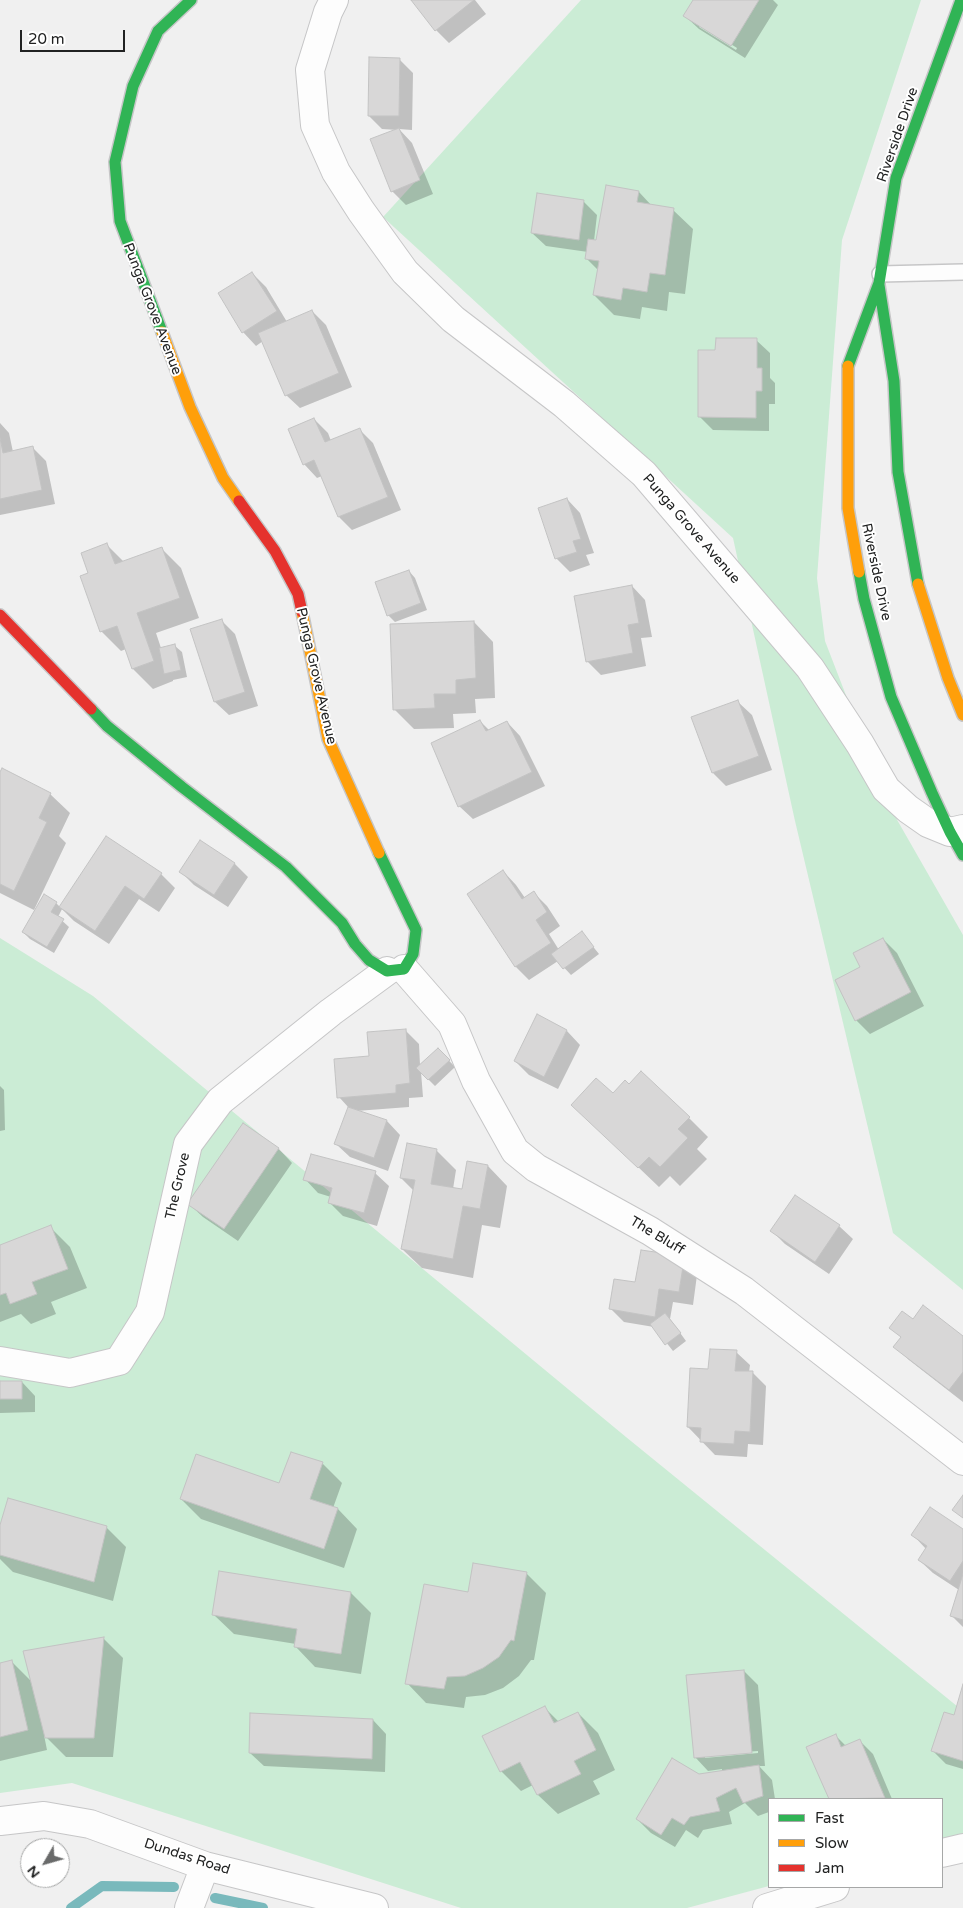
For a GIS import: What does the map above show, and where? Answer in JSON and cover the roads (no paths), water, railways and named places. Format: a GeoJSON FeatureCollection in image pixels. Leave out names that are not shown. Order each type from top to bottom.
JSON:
{"type":"FeatureCollection","features":[{"type":"Feature","properties":{"kind":"street","name":"Punga Grove Avenue"},"geometry":{"type":"LineString","coordinates":[[190,0],[158,31],[133,86],[115,162],[120,222],[190,407],[223,478],[275,551],[298,594],[328,739],[361,816],[416,930],[413,954],[395,970]]}},
{"type":"Feature","properties":{"kind":"street","name":"Punga Grove Avenue"},"geometry":{"type":"LineString","coordinates":[[334,0],[328,12],[310,70],[315,125],[336,172],[361,211],[406,272],[453,319],[564,404],[644,474],[810,668],[860,744],[886,789],[908,809],[928,823],[959,839]]}},
{"type":"Feature","properties":{"kind":"street","name":"Riverside Drive"},"geometry":{"type":"LineString","coordinates":[[959,839],[891,697],[864,599],[848,508],[847,369],[880,279],[896,178],[961,0]]}},
{"type":"Feature","properties":{"kind":"street","name":"Riverside Drive"},"geometry":{"type":"LineString","coordinates":[[880,279],[894,381],[898,472],[919,592],[948,678],[963,715]]}},
{"type":"Feature","properties":{"kind":"street"},"geometry":{"type":"LineString","coordinates":[[0,615],[107,726],[182,787],[286,867],[342,923],[355,944],[369,960],[395,970]]}},
{"type":"Feature","properties":{"kind":"street","name":"The Grove"},"geometry":{"type":"LineString","coordinates":[[0,1361],[70,1373],[118,1361],[150,1312],[188,1144],[220,1101],[331,1012],[395,970]]}},
{"type":"Feature","properties":{"kind":"street","name":"The Bluff"},"geometry":{"type":"LineString","coordinates":[[395,970],[452,1024],[476,1081],[515,1151],[536,1168],[650,1231],[744,1291],[963,1461]]}},
{"type":"Feature","properties":{"kind":"street","name":"Dundas Road"},"geometry":{"type":"LineString","coordinates":[[0,1821],[44,1816],[90,1824],[205,1866],[374,1908]]}},
{"type":"Feature","properties":{"kind":"street"},"geometry":{"type":"LineString","coordinates":[[943,1853],[963,1848]]}},
{"type":"Feature","properties":{"kind":"street"},"geometry":{"type":"LineString","coordinates":[[189,1908],[205,1866]]}},
{"type":"Feature","properties":{"kind":"street"},"geometry":{"type":"LineString","coordinates":[[766,1908],[832,1888]]}},
{"type":"Feature","properties":{"kind":"lane"},"geometry":{"type":"LineString","coordinates":[[880,279],[963,272]]}},
{"type":"Feature","properties":{"kind":"waterway"},"geometry":{"type":"LineString","coordinates":[[71,1908],[102,1886],[174,1887]]}},
{"type":"Feature","properties":{"kind":"waterway"},"geometry":{"type":"LineString","coordinates":[[215,1898],[263,1908]]}}]}
